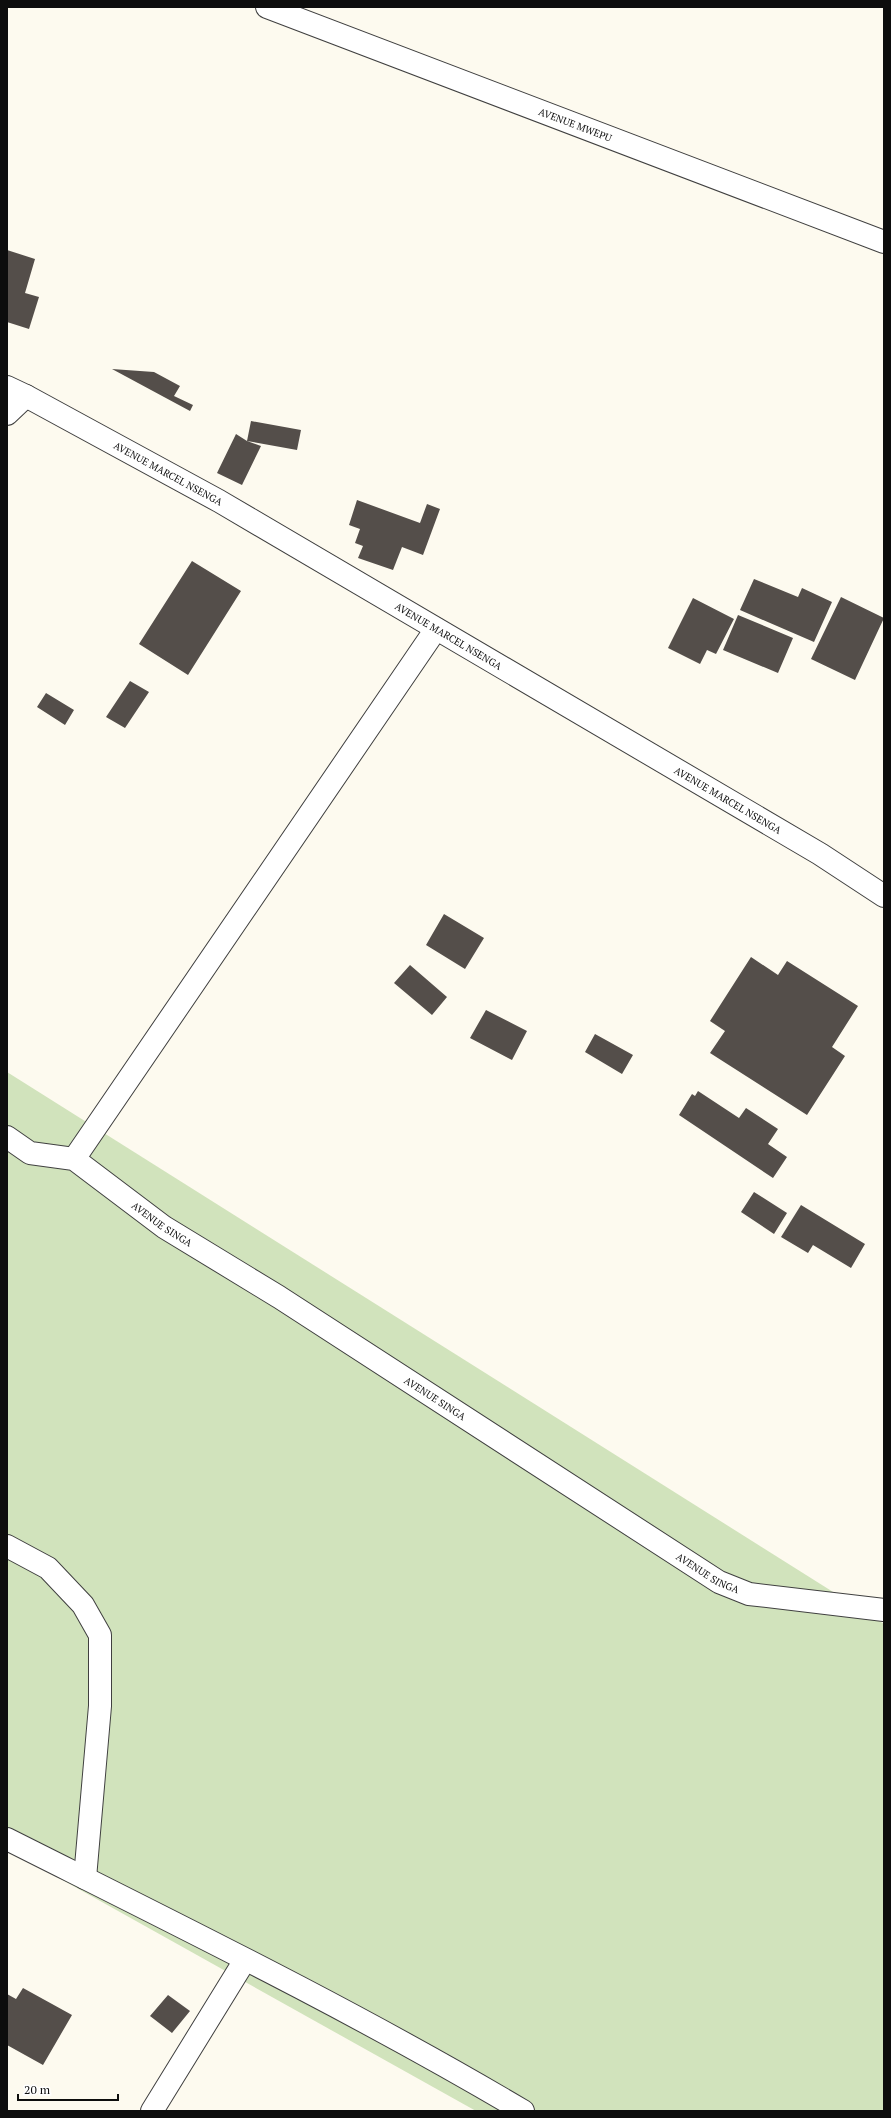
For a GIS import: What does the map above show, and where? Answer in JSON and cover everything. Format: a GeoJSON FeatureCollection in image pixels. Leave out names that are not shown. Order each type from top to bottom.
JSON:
{"type":"FeatureCollection","features":[{"type":"Feature","properties":{"kind":"street","name":"AVENUE MWEPU"},"geometry":{"type":"LineString","coordinates":[[267,7],[884,242]]}},
{"type":"Feature","properties":{"kind":"street"},"geometry":{"type":"LineString","coordinates":[[7,414],[17,391]]}},
{"type":"Feature","properties":{"kind":"street","name":"AVENUE MARCEL NSENGA"},"geometry":{"type":"LineString","coordinates":[[17,391],[219,501],[820,854],[884,896]]}},
{"type":"Feature","properties":{"kind":"street"},"geometry":{"type":"LineString","coordinates":[[74,1159],[436,629]]}},
{"type":"Feature","properties":{"kind":"street","name":"AVENUE SINGA"},"geometry":{"type":"LineString","coordinates":[[7,1137],[30,1153],[74,1159],[164,1227],[279,1297],[719,1582],[749,1594],[884,1610]]}},
{"type":"Feature","properties":{"kind":"street"},"geometry":{"type":"LineString","coordinates":[[7,1546],[48,1568],[83,1605],[100,1635],[100,1706],[85,1878]]}},
{"type":"Feature","properties":{"kind":"street"},"geometry":{"type":"LineString","coordinates":[[7,1839],[245,1960],[452,2069],[523,2111]]}},
{"type":"Feature","properties":{"kind":"street"},"geometry":{"type":"LineString","coordinates":[[152,2111],[245,1960]]}},
{"type":"Feature","properties":{"kind":"green space"},"geometry":{"type":"Polygon","coordinates":[[[7,1072],[884,1624],[884,2111],[476,2111],[7,1849],[7,1072]]]}},
{"type":"Feature","properties":{"kind":"building"},"geometry":{"type":"Polygon","coordinates":[[[7,250],[35,259],[25,293],[39,297],[29,329],[7,322],[7,250]]]}},
{"type":"Feature","properties":{"kind":"building"},"geometry":{"type":"Polygon","coordinates":[[[112,369],[154,372],[180,386],[174,396],[193,405],[190,411],[112,369]]]}},
{"type":"Feature","properties":{"kind":"building"},"geometry":{"type":"Polygon","coordinates":[[[251,421],[301,430],[297,450],[247,441],[251,421]]]}},
{"type":"Feature","properties":{"kind":"building"},"geometry":{"type":"Polygon","coordinates":[[[236,434],[247,441],[261,446],[242,485],[217,473],[236,434]]]}},
{"type":"Feature","properties":{"kind":"building"},"geometry":{"type":"Polygon","coordinates":[[[357,500],[420,523],[427,504],[440,509],[423,555],[402,547],[393,570],[358,558],[363,546],[355,543],[360,529],[349,525],[357,500]]]}},
{"type":"Feature","properties":{"kind":"building"},"geometry":{"type":"Polygon","coordinates":[[[192,561],[241,591],[188,675],[139,644],[192,561]]]}},
{"type":"Feature","properties":{"kind":"building"},"geometry":{"type":"Polygon","coordinates":[[[754,579],[798,597],[802,588],[832,602],[814,642],[740,610],[754,579]]]}},
{"type":"Feature","properties":{"kind":"building"},"geometry":{"type":"Polygon","coordinates":[[[841,597],[884,618],[855,680],[811,659],[841,597]]]}},
{"type":"Feature","properties":{"kind":"building"},"geometry":{"type":"Polygon","coordinates":[[[693,598],[734,619],[716,654],[707,650],[700,664],[668,648],[693,598]]]}},
{"type":"Feature","properties":{"kind":"building"},"geometry":{"type":"Polygon","coordinates":[[[738,615],[793,638],[778,673],[723,650],[738,615]]]}},
{"type":"Feature","properties":{"kind":"building"},"geometry":{"type":"Polygon","coordinates":[[[130,681],[149,692],[125,728],[106,717],[130,681]]]}},
{"type":"Feature","properties":{"kind":"building"},"geometry":{"type":"Polygon","coordinates":[[[46,693],[74,710],[65,725],[37,707],[46,693]]]}},
{"type":"Feature","properties":{"kind":"building"},"geometry":{"type":"Polygon","coordinates":[[[444,914],[484,938],[465,969],[426,945],[444,914]]]}},
{"type":"Feature","properties":{"kind":"building"},"geometry":{"type":"Polygon","coordinates":[[[751,957],[778,975],[787,961],[858,1006],[832,1047],[845,1056],[807,1115],[710,1053],[725,1031],[710,1021],[751,957]]]}},
{"type":"Feature","properties":{"kind":"building"},"geometry":{"type":"Polygon","coordinates":[[[410,965],[447,997],[432,1015],[394,983],[410,965]]]}},
{"type":"Feature","properties":{"kind":"building"},"geometry":{"type":"Polygon","coordinates":[[[486,1010],[527,1031],[512,1060],[470,1038],[486,1010]]]}},
{"type":"Feature","properties":{"kind":"building"},"geometry":{"type":"Polygon","coordinates":[[[595,1034],[633,1055],[622,1074],[585,1052],[595,1034]]]}},
{"type":"Feature","properties":{"kind":"building"},"geometry":{"type":"Polygon","coordinates":[[[698,1091],[739,1118],[746,1108],[778,1129],[768,1144],[787,1157],[773,1178],[679,1115],[692,1094],[695,1096],[698,1091]]]}},
{"type":"Feature","properties":{"kind":"building"},"geometry":{"type":"Polygon","coordinates":[[[754,1192],[787,1213],[774,1234],[741,1212],[754,1192]]]}},
{"type":"Feature","properties":{"kind":"building"},"geometry":{"type":"Polygon","coordinates":[[[801,1205],[865,1244],[851,1268],[813,1245],[808,1253],[781,1237],[801,1205]]]}},
{"type":"Feature","properties":{"kind":"building"},"geometry":{"type":"Polygon","coordinates":[[[23,1988],[72,2015],[43,2065],[7,2045],[7,1994],[16,1999],[23,1988]]]}},
{"type":"Feature","properties":{"kind":"building"},"geometry":{"type":"Polygon","coordinates":[[[168,1995],[190,2011],[172,2033],[150,2016],[168,1995]]]}}]}
